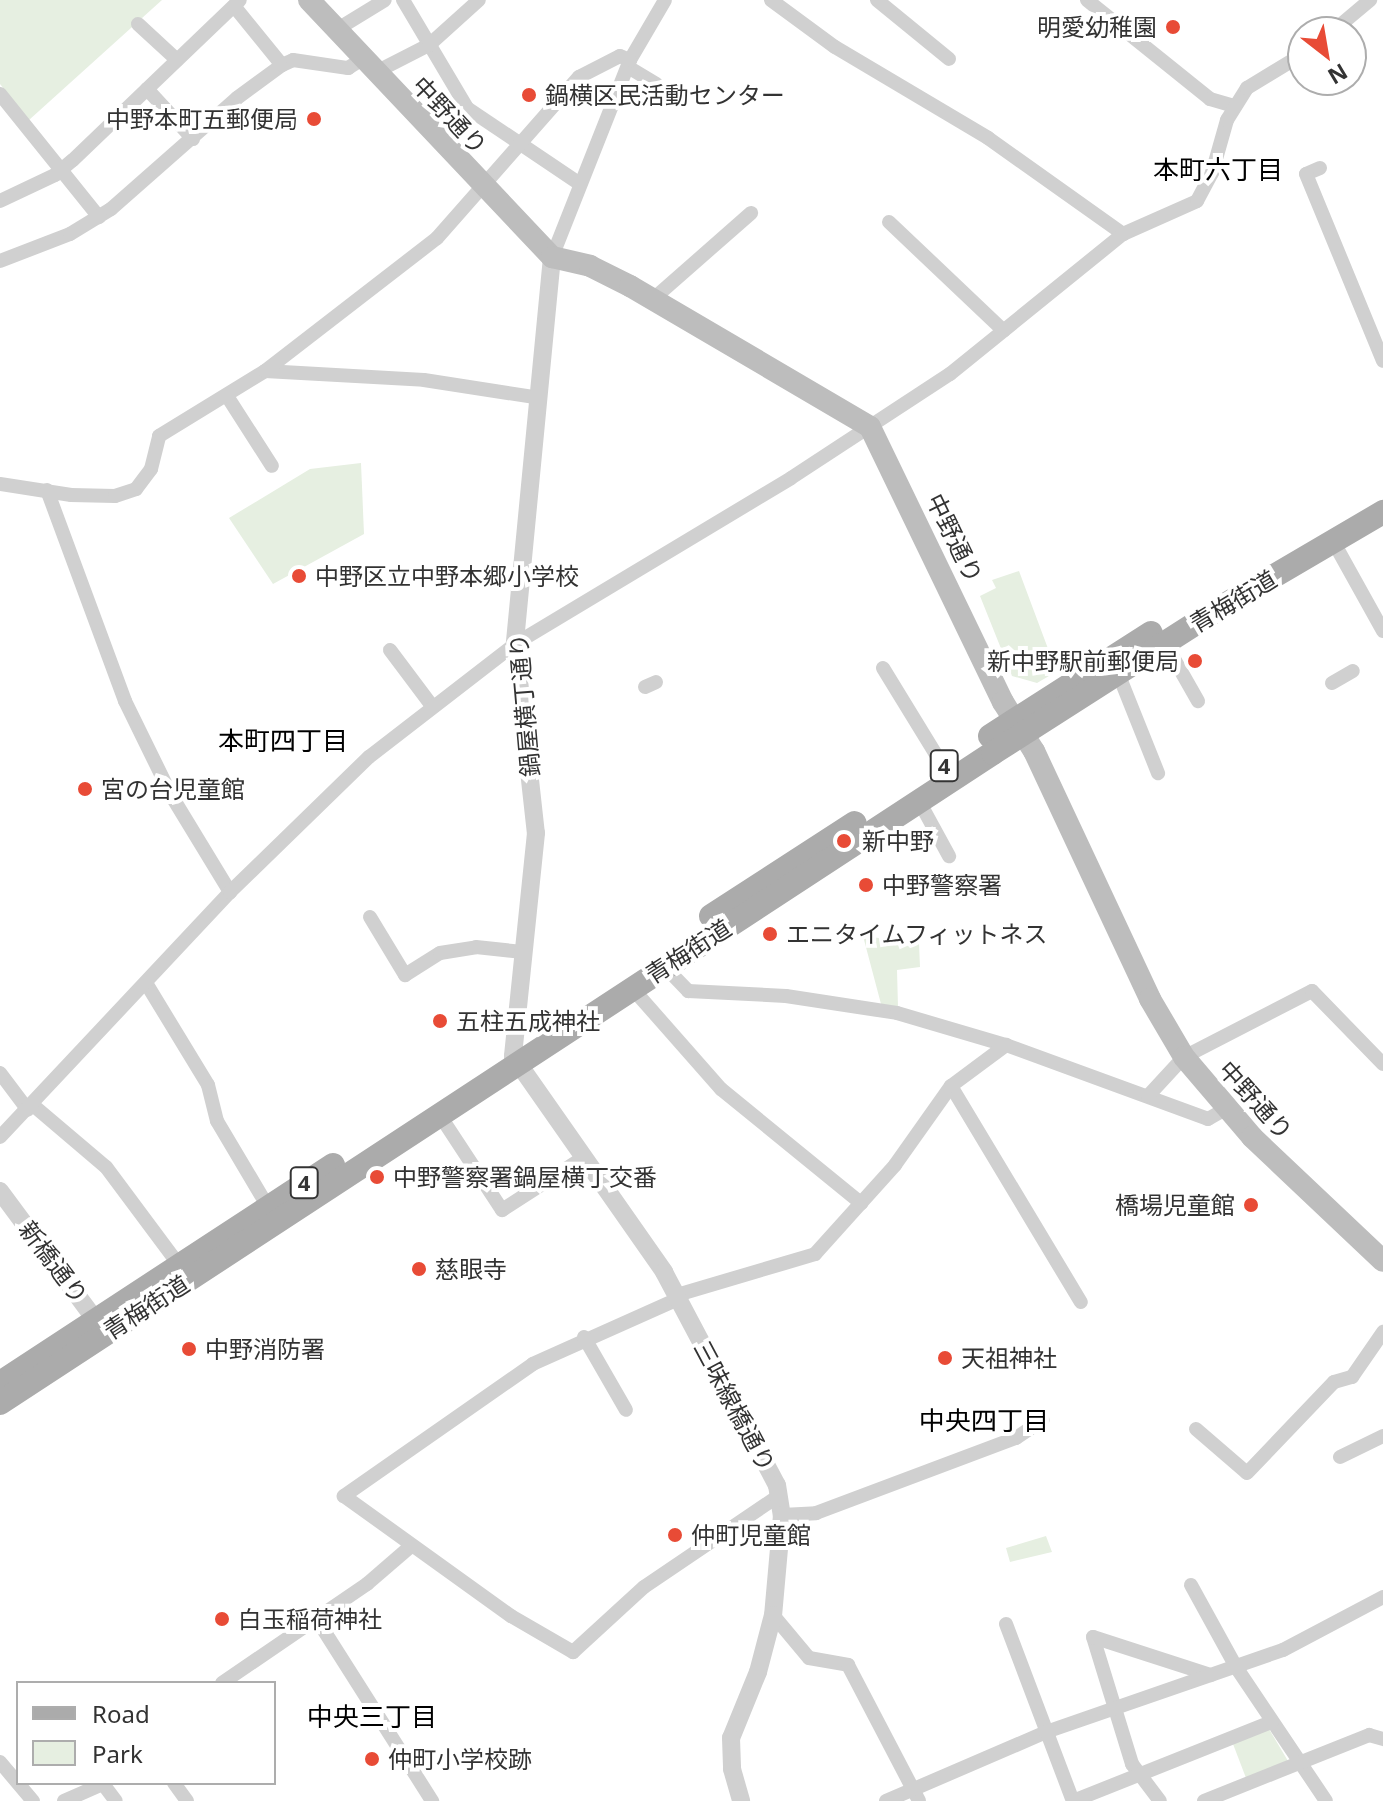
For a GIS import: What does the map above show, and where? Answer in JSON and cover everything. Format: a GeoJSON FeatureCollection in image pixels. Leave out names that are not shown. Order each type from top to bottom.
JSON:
{"type":"FeatureCollection","features":[{"type":"Feature","properties":{"kind":"main road","name":"中野通り"},"geometry":{"type":"LineString","coordinates":[[309,0],[483,188],[552,257]]}},
{"type":"Feature","properties":{"kind":"main road"},"geometry":{"type":"LineString","coordinates":[[552,257],[590,266],[870,427]]}},
{"type":"Feature","properties":{"kind":"main road","name":"中野通り"},"geometry":{"type":"LineString","coordinates":[[870,427],[1150,999],[1184,1057],[1225,1109],[1383,1261]]}},
{"type":"Feature","properties":{"kind":"main road","name":"青梅街道"},"geometry":{"type":"LineString","coordinates":[[0,1403],[179,1265],[513,1056],[632,988],[919,801],[1018,728],[1383,495]]}},
{"type":"Feature","properties":{"kind":"main road","name":"青梅街道"},"geometry":{"type":"LineString","coordinates":[[0,1383],[100,1327],[439,1114],[513,1056],[943,766],[1118,673],[1383,512]]}},
{"type":"Feature","properties":{"kind":"street"},"geometry":{"type":"LineString","coordinates":[[336,30],[385,0]]}},
{"type":"Feature","properties":{"kind":"street"},"geometry":{"type":"LineString","coordinates":[[403,0],[467,108],[580,184]]}},
{"type":"Feature","properties":{"kind":"street"},"geometry":{"type":"LineString","coordinates":[[0,261],[99,217],[282,65],[293,60],[348,68],[368,66],[429,45],[461,6],[479,0]]}},
{"type":"Feature","properties":{"kind":"street"},"geometry":{"type":"LineString","coordinates":[[552,257],[629,64],[665,0]]}},
{"type":"Feature","properties":{"kind":"street"},"geometry":{"type":"LineString","coordinates":[[771,0],[835,47],[988,138],[1123,234]]}},
{"type":"Feature","properties":{"kind":"street"},"geometry":{"type":"LineString","coordinates":[[877,0],[949,59]]}},
{"type":"Feature","properties":{"kind":"street"},"geometry":{"type":"LineString","coordinates":[[1087,0],[1210,99],[1235,106]]}},
{"type":"Feature","properties":{"kind":"street"},"geometry":{"type":"LineString","coordinates":[[1351,16],[1370,0]]}},
{"type":"Feature","properties":{"kind":"street"},"geometry":{"type":"LineString","coordinates":[[0,201],[61,170],[237,3],[282,65]]}},
{"type":"Feature","properties":{"kind":"street"},"geometry":{"type":"LineString","coordinates":[[138,24],[177,60]]}},
{"type":"Feature","properties":{"kind":"street"},"geometry":{"type":"LineString","coordinates":[[0,484],[115,496],[136,489],[151,469],[159,436],[265,371],[437,238],[579,77],[620,56],[656,84]]}},
{"type":"Feature","properties":{"kind":"street"},"geometry":{"type":"LineString","coordinates":[[0,1137],[31,1108],[230,892],[369,757],[515,644],[870,427],[1004,331],[1123,234],[1197,201],[1235,106],[1247,88],[1287,64]]}},
{"type":"Feature","properties":{"kind":"street"},"geometry":{"type":"LineString","coordinates":[[147,89],[193,139]]}},
{"type":"Feature","properties":{"kind":"street"},"geometry":{"type":"LineString","coordinates":[[0,94],[99,217]]}},
{"type":"Feature","properties":{"kind":"street"},"geometry":{"type":"LineString","coordinates":[[1320,168],[1306,174],[1383,361]]}},
{"type":"Feature","properties":{"kind":"street"},"geometry":{"type":"LineString","coordinates":[[652,300],[751,213]]}},
{"type":"Feature","properties":{"kind":"street"},"geometry":{"type":"LineString","coordinates":[[889,222],[1004,331]]}},
{"type":"Feature","properties":{"kind":"street","name":"鍋屋横丁通り"},"geometry":{"type":"LineString","coordinates":[[513,1056],[536,833],[515,644],[552,257]]}},
{"type":"Feature","properties":{"kind":"street"},"geometry":{"type":"LineString","coordinates":[[265,371],[424,380],[540,398]]}},
{"type":"Feature","properties":{"kind":"street"},"geometry":{"type":"LineString","coordinates":[[227,396],[272,466]]}},
{"type":"Feature","properties":{"kind":"street"},"geometry":{"type":"LineString","coordinates":[[47,490],[125,701],[171,795],[230,892]]}},
{"type":"Feature","properties":{"kind":"street"},"geometry":{"type":"LineString","coordinates":[[1333,541],[1383,631]]}},
{"type":"Feature","properties":{"kind":"street"},"geometry":{"type":"LineString","coordinates":[[1165,643],[1198,701]]}},
{"type":"Feature","properties":{"kind":"street"},"geometry":{"type":"LineString","coordinates":[[390,650],[432,706]]}},
{"type":"Feature","properties":{"kind":"street"},"geometry":{"type":"LineString","coordinates":[[883,668],[943,766]]}},
{"type":"Feature","properties":{"kind":"street"},"geometry":{"type":"LineString","coordinates":[[1332,683],[1353,671]]}},
{"type":"Feature","properties":{"kind":"street"},"geometry":{"type":"LineString","coordinates":[[1118,673],[1158,773]]}},
{"type":"Feature","properties":{"kind":"street"},"geometry":{"type":"LineString","coordinates":[[919,801],[949,856]]}},
{"type":"Feature","properties":{"kind":"street"},"geometry":{"type":"LineString","coordinates":[[370,917],[405,975],[440,953],[476,947],[523,952]]}},
{"type":"Feature","properties":{"kind":"street"},"geometry":{"type":"LineString","coordinates":[[664,966],[688,991],[786,996],[897,1013],[1006,1045],[1208,1119],[1225,1109]]}},
{"type":"Feature","properties":{"kind":"street"},"geometry":{"type":"LineString","coordinates":[[146,983],[208,1085],[217,1121],[268,1207]]}},
{"type":"Feature","properties":{"kind":"street"},"geometry":{"type":"LineString","coordinates":[[632,988],[721,1089],[861,1203]]}},
{"type":"Feature","properties":{"kind":"street"},"geometry":{"type":"LineString","coordinates":[[1148,1096],[1184,1057],[1312,991],[1383,1064]]}},
{"type":"Feature","properties":{"kind":"street"},"geometry":{"type":"LineString","coordinates":[[780,1495],[644,1587],[573,1652],[411,1546],[344,1496],[533,1364],[584,1337],[678,1297],[815,1254],[895,1165],[951,1086],[1006,1045]]}},
{"type":"Feature","properties":{"kind":"street","name":"三味線橋通り"},"geometry":{"type":"LineString","coordinates":[[513,1056],[678,1297],[780,1495],[782,1515],[773,1615],[758,1672],[731,1738],[732,1769],[741,1801]]}},
{"type":"Feature","properties":{"kind":"street"},"geometry":{"type":"LineString","coordinates":[[0,1073],[31,1108],[106,1167],[179,1265]]}},
{"type":"Feature","properties":{"kind":"street"},"geometry":{"type":"LineString","coordinates":[[951,1086],[1081,1302]]}},
{"type":"Feature","properties":{"kind":"street"},"geometry":{"type":"LineString","coordinates":[[439,1114],[502,1210],[581,1159]]}},
{"type":"Feature","properties":{"kind":"street","name":"新橋通り"},"geometry":{"type":"LineString","coordinates":[[0,1191],[100,1327]]}},
{"type":"Feature","properties":{"kind":"street"},"geometry":{"type":"LineString","coordinates":[[1196,1429],[1247,1473],[1334,1382],[1352,1377],[1383,1332]]}},
{"type":"Feature","properties":{"kind":"street"},"geometry":{"type":"LineString","coordinates":[[584,1337],[626,1410]]}},
{"type":"Feature","properties":{"kind":"street"},"geometry":{"type":"LineString","coordinates":[[782,1515],[816,1513],[1016,1438],[1043,1420]]}},
{"type":"Feature","properties":{"kind":"street"},"geometry":{"type":"LineString","coordinates":[[1340,1457],[1383,1436]]}},
{"type":"Feature","properties":{"kind":"street"},"geometry":{"type":"LineString","coordinates":[[225,1681],[316,1618],[411,1546]]}},
{"type":"Feature","properties":{"kind":"street"},"geometry":{"type":"LineString","coordinates":[[1191,1585],[1236,1667],[1326,1801]]}},
{"type":"Feature","properties":{"kind":"street"},"geometry":{"type":"LineString","coordinates":[[886,1801],[916,1797],[1046,1732],[1283,1650],[1383,1597]]}},
{"type":"Feature","properties":{"kind":"street"},"geometry":{"type":"LineString","coordinates":[[773,1615],[809,1658],[848,1665],[916,1797]]}},
{"type":"Feature","properties":{"kind":"street"},"geometry":{"type":"LineString","coordinates":[[316,1618],[432,1801]]}},
{"type":"Feature","properties":{"kind":"street"},"geometry":{"type":"LineString","coordinates":[[1006,1624],[1073,1801],[1272,1722]]}},
{"type":"Feature","properties":{"kind":"street"},"geometry":{"type":"LineString","coordinates":[[1160,1801],[1140,1776],[1093,1637],[1211,1675]]}},
{"type":"Feature","properties":{"kind":"street"},"geometry":{"type":"LineString","coordinates":[[1204,1801],[1369,1735],[1383,1739]]}},
{"type":"Feature","properties":{"kind":"street"},"geometry":{"type":"LineString","coordinates":[[0,1762],[16,1781]]}},
{"type":"Feature","properties":{"kind":"street"},"geometry":{"type":"LineString","coordinates":[[19,1785],[33,1801]]}},
{"type":"Feature","properties":{"kind":"street"},"geometry":{"type":"LineString","coordinates":[[64,1801],[102,1785]]}},
{"type":"Feature","properties":{"kind":"green space"},"geometry":{"type":"Polygon","coordinates":[[[0,0],[162,0],[29,120],[0,84],[0,0]]]}},
{"type":"Feature","properties":{"kind":"green space"},"geometry":{"type":"Polygon","coordinates":[[[361,463],[364,534],[273,584],[229,518],[310,469],[361,463]]]}},
{"type":"Feature","properties":{"kind":"green space"},"geometry":{"type":"Polygon","coordinates":[[[1019,571],[1053,662],[1045,667],[1049,676],[1037,683],[1012,676],[980,596],[996,588],[992,580],[1019,571]]]}},
{"type":"Feature","properties":{"kind":"green space"},"geometry":{"type":"Polygon","coordinates":[[[863,936],[919,943],[920,967],[897,970],[898,1007],[881,1004],[863,936]]]}},
{"type":"Feature","properties":{"kind":"green space"},"geometry":{"type":"Polygon","coordinates":[[[1046,1536],[1052,1552],[1010,1562],[1006,1548],[1046,1536]]]}},
{"type":"Feature","properties":{"kind":"green space"},"geometry":{"type":"Polygon","coordinates":[[[1269,1729],[1288,1761],[1246,1778],[1233,1744],[1269,1729]]]}},
{"type":"Feature","properties":{"kind":"place","name":"明愛幼稚園"},"geometry":{"type":"Point","coordinates":[1173,27]}},
{"type":"Feature","properties":{"kind":"place","name":"鍋横区民活動センター"},"geometry":{"type":"Point","coordinates":[529,95]}},
{"type":"Feature","properties":{"kind":"place","name":"中野本町五郵便局"},"geometry":{"type":"Point","coordinates":[314,119]}},
{"type":"Feature","properties":{"kind":"place","name":"中野区立中野本郷小学校"},"geometry":{"type":"Point","coordinates":[299,576]}},
{"type":"Feature","properties":{"kind":"place","name":"新中野駅前郵便局"},"geometry":{"type":"Point","coordinates":[1195,661]}},
{"type":"Feature","properties":{"kind":"place","name":"宮の台児童館"},"geometry":{"type":"Point","coordinates":[85,789]}},
{"type":"Feature","properties":{"kind":"place","name":"新中野"},"geometry":{"type":"Point","coordinates":[844,841]}},
{"type":"Feature","properties":{"kind":"place","name":"中野警察署"},"geometry":{"type":"Point","coordinates":[866,885]}},
{"type":"Feature","properties":{"kind":"place","name":"エニタイムフィットネス"},"geometry":{"type":"Point","coordinates":[770,934]}},
{"type":"Feature","properties":{"kind":"place","name":"五柱五成神社"},"geometry":{"type":"Point","coordinates":[440,1021]}},
{"type":"Feature","properties":{"kind":"place","name":"中野警察署鍋屋横丁交番"},"geometry":{"type":"Point","coordinates":[377,1177]}},
{"type":"Feature","properties":{"kind":"place","name":"橋場児童館"},"geometry":{"type":"Point","coordinates":[1251,1205]}},
{"type":"Feature","properties":{"kind":"place","name":"慈眼寺"},"geometry":{"type":"Point","coordinates":[419,1269]}},
{"type":"Feature","properties":{"kind":"place","name":"中野消防署"},"geometry":{"type":"Point","coordinates":[189,1349]}},
{"type":"Feature","properties":{"kind":"place","name":"天祖神社"},"geometry":{"type":"Point","coordinates":[945,1358]}},
{"type":"Feature","properties":{"kind":"place","name":"仲町児童館"},"geometry":{"type":"Point","coordinates":[675,1535]}},
{"type":"Feature","properties":{"kind":"place","name":"白玉稲荷神社"},"geometry":{"type":"Point","coordinates":[222,1619]}},
{"type":"Feature","properties":{"kind":"place","name":"仲町小学校跡"},"geometry":{"type":"Point","coordinates":[372,1759]}},
{"type":"Feature","properties":{"kind":"district","name":"本町六丁目"},"geometry":{"type":"Point","coordinates":[1218,170]}},
{"type":"Feature","properties":{"kind":"district","name":"本町四丁目"},"geometry":{"type":"Point","coordinates":[283,741]}},
{"type":"Feature","properties":{"kind":"district","name":"中央四丁目"},"geometry":{"type":"Point","coordinates":[984,1421]}},
{"type":"Feature","properties":{"kind":"district","name":"中央三丁目"},"geometry":{"type":"Point","coordinates":[372,1717]}}]}
